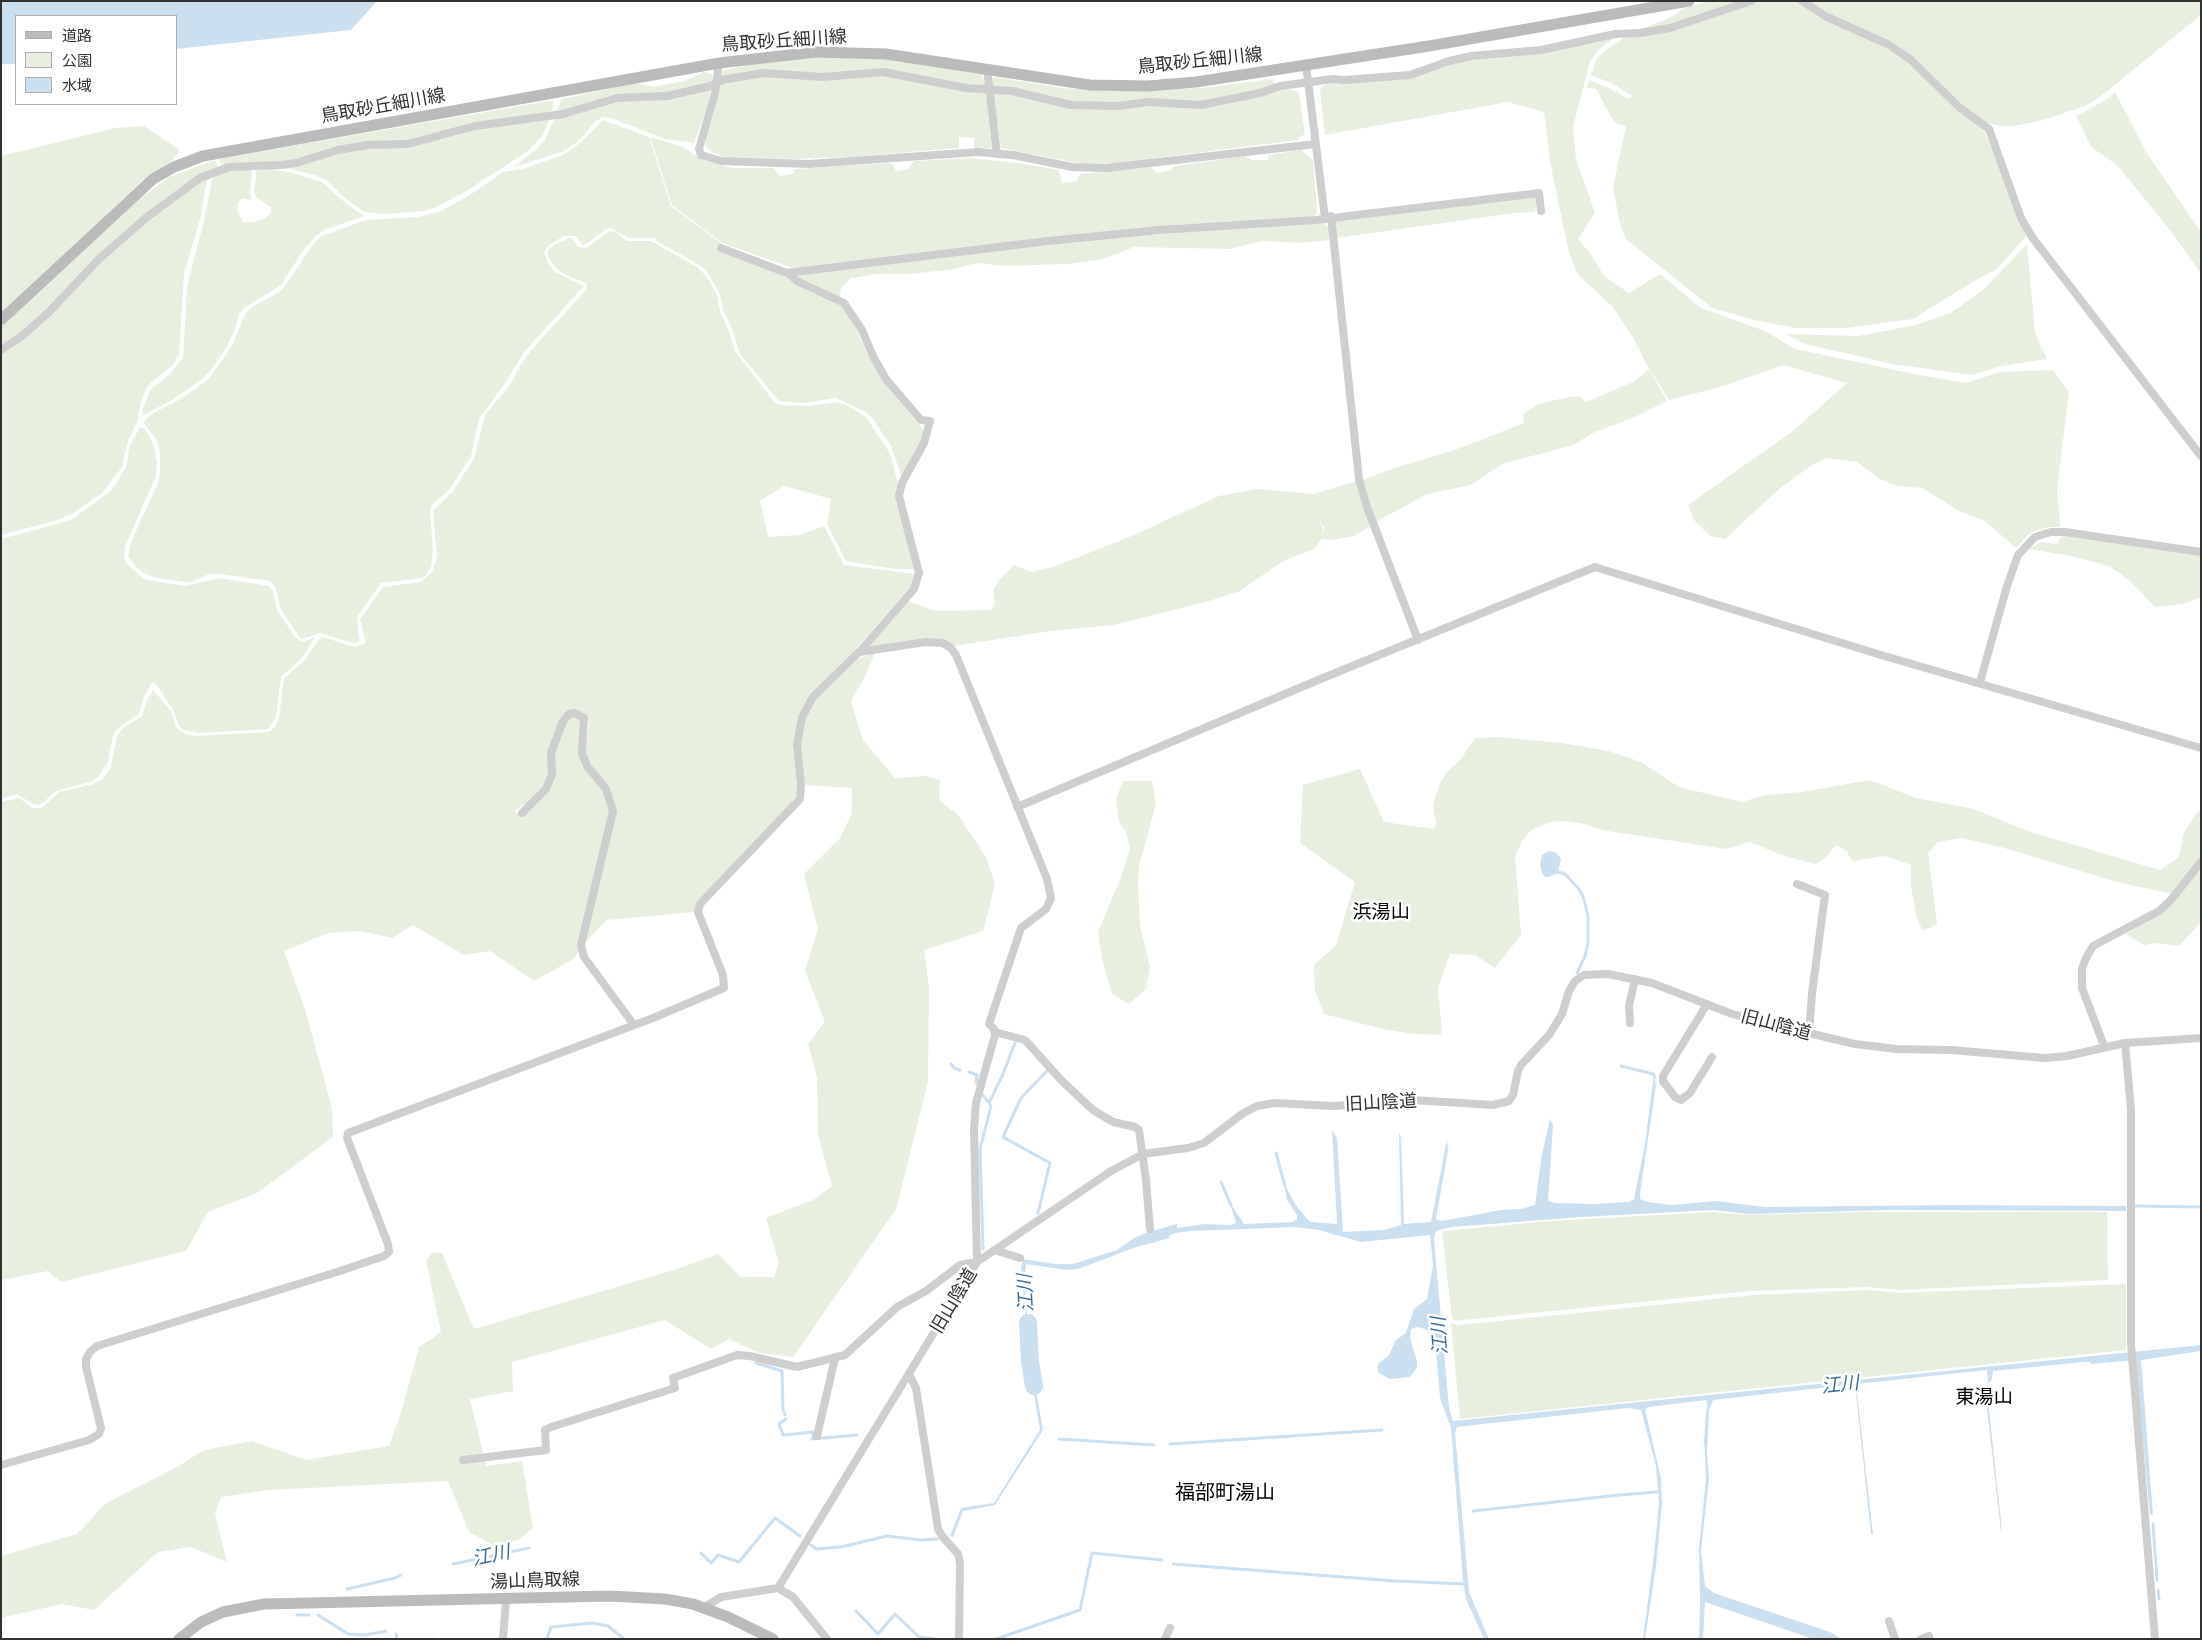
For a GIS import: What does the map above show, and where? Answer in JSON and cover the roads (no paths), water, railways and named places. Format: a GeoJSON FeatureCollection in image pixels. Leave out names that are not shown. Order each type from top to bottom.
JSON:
{"type":"FeatureCollection","features":[{"type":"Feature","properties":{"kind":"main road","name":"鳥取砂丘細川線"},"geometry":{"type":"LineString","coordinates":[[1,320],[153,179],[174,167],[203,156],[718,63],[816,52],[886,54],[1090,85],[1148,86],[1196,82],[1512,33],[1689,1]]}},
{"type":"Feature","properties":{"kind":"main road","name":"湯山鳥取線"},"geometry":{"type":"LineString","coordinates":[[180,1639],[191,1629],[211,1617],[235,1608],[249,1606],[310,1602],[506,1600],[631,1596],[666,1599],[704,1607],[747,1625],[772,1639]]}},
{"type":"Feature","properties":{"kind":"street"},"geometry":{"type":"LineString","coordinates":[[1,350],[22,336],[49,312],[99,259],[147,217],[200,178],[221,169],[239,166],[270,166],[296,163],[338,150],[367,145],[408,144],[476,126],[553,116],[617,98],[667,96],[763,73],[823,77],[883,72],[951,86],[1012,91],[1071,104],[1118,106],[1150,102],[1201,105],[1260,93],[1280,86],[1308,82],[1410,75],[1471,56],[1540,50],[1615,34],[1640,33],[1670,28],[1751,1]]}},
{"type":"Feature","properties":{"kind":"street"},"geometry":{"type":"LineString","coordinates":[[1802,1],[1825,16],[1889,45],[1910,59],[1959,107],[1988,129],[2021,218],[2032,237],[2201,456]]}},
{"type":"Feature","properties":{"kind":"street"},"geometry":{"type":"LineString","coordinates":[[718,63],[717,83],[700,149],[701,156],[721,161],[809,164],[978,152],[1072,167],[1106,168],[1316,144]]}},
{"type":"Feature","properties":{"kind":"street"},"geometry":{"type":"LineString","coordinates":[[1306,65],[1328,217],[1359,479],[1367,507],[1418,640]]}},
{"type":"Feature","properties":{"kind":"street"},"geometry":{"type":"LineString","coordinates":[[987,70],[997,154]]}},
{"type":"Feature","properties":{"kind":"street"},"geometry":{"type":"LineString","coordinates":[[788,272],[1159,230],[1328,217],[1539,193],[1541,211]]}},
{"type":"Feature","properties":{"kind":"street"},"geometry":{"type":"LineString","coordinates":[[1,1466],[89,1440],[99,1434],[102,1428],[86,1367],[86,1360],[90,1352],[97,1346],[337,1272],[384,1256],[389,1252],[388,1244],[348,1138],[348,1133],[634,1025],[724,988],[723,975],[698,912],[700,904],[800,800],[801,786],[797,745],[802,717],[813,697],[858,652],[914,588],[919,573],[899,496],[902,484],[924,443],[930,422],[922,420],[886,379],[873,356],[862,330],[844,303],[797,281],[788,272],[721,248]]}},
{"type":"Feature","properties":{"kind":"street"},"geometry":{"type":"LineString","coordinates":[[1980,682],[2007,586],[2018,555],[2035,537],[2050,532],[2065,532],[2201,552]]}},
{"type":"Feature","properties":{"kind":"street"},"geometry":{"type":"LineString","coordinates":[[1017,808],[1323,678],[1595,567],[1881,655],[1980,682],[2201,748]]}},
{"type":"Feature","properties":{"kind":"street"},"geometry":{"type":"LineString","coordinates":[[463,1460],[546,1450],[545,1430],[551,1427],[675,1388],[673,1378],[737,1355],[750,1356],[797,1367],[835,1358],[849,1352],[897,1307],[926,1291],[960,1264],[977,1262],[974,1128],[976,1104],[995,1035],[989,1024],[1021,928],[1046,909],[1051,898],[1047,879],[956,655],[951,648],[943,643],[926,642],[858,652]]}},
{"type":"Feature","properties":{"kind":"street"},"geometry":{"type":"LineString","coordinates":[[522,813],[546,789],[552,774],[551,753],[563,721],[569,714],[575,713],[584,718],[582,753],[584,760],[606,789],[613,811],[581,945],[584,957],[634,1025]]}},
{"type":"Feature","properties":{"kind":"street"},"geometry":{"type":"LineString","coordinates":[[2104,1046],[2082,988],[2082,969],[2086,958],[2093,946],[2159,912],[2170,902],[2201,862]]}},
{"type":"Feature","properties":{"kind":"street"},"geometry":{"type":"LineString","coordinates":[[1797,884],[1825,895],[1812,993],[1809,1034]]}},
{"type":"Feature","properties":{"kind":"street","name":"旧山陰道"},"geometry":{"type":"LineString","coordinates":[[778,1588],[977,1262],[1070,1197],[1143,1154],[1188,1148],[1204,1143],[1242,1114],[1257,1106],[1274,1103],[1334,1106],[1412,1100],[1502,1104],[1509,1101],[1513,1096],[1521,1065],[1549,1035],[1562,1014],[1575,981],[1584,975],[1597,974],[1635,979],[1670,989],[1707,1004],[1762,1022],[1855,1044],[1896,1049],[1951,1050],[2045,1058],[2066,1056],[2104,1046],[2125,1043],[2201,1038]]}},
{"type":"Feature","properties":{"kind":"street"},"geometry":{"type":"LineString","coordinates":[[1630,1023],[1629,1006],[1635,979]]}},
{"type":"Feature","properties":{"kind":"street"},"geometry":{"type":"LineString","coordinates":[[1707,1004],[1663,1076],[1663,1082],[1675,1097],[1680,1100],[1690,1093],[1712,1057]]}},
{"type":"Feature","properties":{"kind":"street"},"geometry":{"type":"LineString","coordinates":[[994,1032],[1025,1040],[1062,1081],[1093,1110],[1113,1122],[1134,1127],[1138,1130],[1143,1154],[1150,1229]]}},
{"type":"Feature","properties":{"kind":"street"},"geometry":{"type":"LineString","coordinates":[[2125,1043],[2131,1110],[2130,1344],[2155,1639]]}},
{"type":"Feature","properties":{"kind":"street"},"geometry":{"type":"LineString","coordinates":[[994,1250],[1020,1258]]}},
{"type":"Feature","properties":{"kind":"street"},"geometry":{"type":"LineString","coordinates":[[817,1436],[835,1358]]}},
{"type":"Feature","properties":{"kind":"street"},"geometry":{"type":"LineString","coordinates":[[909,1374],[916,1388],[938,1529],[958,1554],[960,1563],[959,1639]]}},
{"type":"Feature","properties":{"kind":"street"},"geometry":{"type":"LineString","coordinates":[[704,1607],[721,1597],[778,1588],[793,1598],[827,1639]]}},
{"type":"Feature","properties":{"kind":"street"},"geometry":{"type":"LineString","coordinates":[[503,1639],[506,1600]]}},
{"type":"Feature","properties":{"kind":"street"},"geometry":{"type":"LineString","coordinates":[[1889,1622],[1895,1639]]}},
{"type":"Feature","properties":{"kind":"street"},"geometry":{"type":"LineString","coordinates":[[1165,1639],[1170,1628]]}},
{"type":"Feature","properties":{"kind":"water"},"geometry":{"type":"Polygon","coordinates":[[[1,1],[377,1],[351,30],[178,49],[178,15],[15,15],[15,64],[1,64],[1,1]]]}},
{"type":"Feature","properties":{"kind":"water"},"geometry":{"type":"Polygon","coordinates":[[[1549,851],[1557,853],[1561,859],[1558,873],[1545,877],[1540,865],[1542,855],[1549,851]]]}},
{"type":"Feature","properties":{"kind":"water"},"geometry":{"type":"Polygon","coordinates":[[[1654,1074],[1656,1086],[1640,1193],[1640,1199],[1648,1202],[1671,1205],[1716,1201],[1765,1207],[2126,1206],[2126,1211],[1890,1210],[1749,1214],[1713,1210],[1581,1217],[1452,1227],[1438,1230],[1435,1233],[1434,1239],[1449,1408],[1453,1421],[2201,1345],[2201,1351],[2141,1360],[2153,1515],[2150,1515],[2135,1360],[2091,1364],[2091,1362],[2084,1362],[1993,1371],[1987,1390],[2002,1531],[1985,1391],[1988,1382],[1987,1370],[1856,1384],[1873,1534],[1871,1534],[1855,1384],[1713,1400],[1709,1411],[1707,1453],[1709,1479],[1701,1551],[1705,1586],[1714,1593],[1830,1632],[1842,1639],[1813,1639],[1705,1602],[1703,1639],[1699,1639],[1699,1549],[1706,1478],[1704,1440],[1707,1402],[1706,1400],[1649,1407],[1645,1409],[1661,1478],[1662,1504],[1656,1567],[1645,1639],[1643,1639],[1659,1503],[1656,1466],[1641,1410],[1628,1408],[1457,1427],[1455,1433],[1469,1592],[1489,1639],[1484,1639],[1466,1599],[1451,1428],[1440,1398],[1435,1337],[1425,1329],[1417,1327],[1411,1329],[1410,1338],[1417,1361],[1417,1368],[1410,1377],[1390,1379],[1379,1373],[1377,1367],[1389,1355],[1396,1340],[1406,1333],[1414,1309],[1427,1299],[1433,1266],[1430,1235],[1361,1242],[1319,1230],[1295,1227],[1191,1231],[1175,1233],[1169,1236],[1170,1238],[1136,1247],[1078,1269],[1067,1270],[1026,1264],[1026,1309],[1031,1347],[1028,1347],[1021,1269],[1023,1259],[1055,1264],[1073,1264],[1117,1250],[1145,1233],[1177,1224],[1177,1228],[1204,1224],[1230,1225],[1236,1223],[1229,1201],[1244,1224],[1293,1222],[1297,1219],[1297,1215],[1287,1200],[1284,1183],[1295,1204],[1308,1220],[1337,1224],[1332,1130],[1337,1138],[1343,1232],[1384,1230],[1401,1225],[1399,1133],[1401,1137],[1404,1224],[1431,1222],[1447,1139],[1448,1151],[1436,1219],[1442,1221],[1501,1210],[1521,1209],[1535,1205],[1542,1154],[1550,1119],[1553,1125],[1548,1201],[1555,1203],[1592,1204],[1629,1202],[1634,1199],[1645,1144],[1654,1074]]]}},
{"type":"Feature","properties":{"kind":"water"},"geometry":{"type":"Polygon","coordinates":[[[1031,1363],[1043,1430],[995,1505],[963,1511],[953,1537],[950,1536],[961,1508],[994,1503],[1040,1430],[1029,1364],[1031,1363]]]}},
{"type":"Feature","properties":{"kind":"waterway"},"geometry":{"type":"LineString","coordinates":[[1554,871],[1565,874],[1578,888],[1583,896],[1588,916],[1588,943],[1585,956],[1577,973]]}},
{"type":"Feature","properties":{"kind":"waterway"},"geometry":{"type":"LineString","coordinates":[[989,1103],[1015,1043]]}},
{"type":"Feature","properties":{"kind":"waterway"},"geometry":{"type":"LineString","coordinates":[[951,1064],[954,1068],[960,1070]]}},
{"type":"Feature","properties":{"kind":"waterway"},"geometry":{"type":"LineString","coordinates":[[1621,1066],[1653,1074],[1655,1077]]}},
{"type":"Feature","properties":{"kind":"waterway"},"geometry":{"type":"LineString","coordinates":[[1038,1213],[1050,1163],[1003,1137],[1021,1098],[1047,1071]]}},
{"type":"Feature","properties":{"kind":"waterway"},"geometry":{"type":"LineString","coordinates":[[969,1072],[977,1075],[976,1083]]}},
{"type":"Feature","properties":{"kind":"waterway"},"geometry":{"type":"LineString","coordinates":[[983,1095],[991,1106],[980,1149],[983,1249]]}},
{"type":"Feature","properties":{"kind":"waterway"},"geometry":{"type":"LineString","coordinates":[[1276,1153],[1285,1186]]}},
{"type":"Feature","properties":{"kind":"waterway"},"geometry":{"type":"LineString","coordinates":[[1221,1182],[1231,1205]]}},
{"type":"Feature","properties":{"kind":"waterway"},"geometry":{"type":"LineString","coordinates":[[2135,1206],[2201,1207]]}},
{"type":"Feature","properties":{"kind":"waterway","name":"江川"},"geometry":{"type":"LineString","coordinates":[[1028,1323],[1030,1362],[1034,1386]]}},
{"type":"Feature","properties":{"kind":"waterway"},"geometry":{"type":"LineString","coordinates":[[756,1363],[782,1371],[783,1409],[785,1415]]}},
{"type":"Feature","properties":{"kind":"waterway"},"geometry":{"type":"LineString","coordinates":[[786,1419],[779,1424],[783,1435],[814,1432],[812,1439],[857,1435]]}},
{"type":"Feature","properties":{"kind":"waterway"},"geometry":{"type":"LineString","coordinates":[[1170,1444],[1382,1430]]}},
{"type":"Feature","properties":{"kind":"waterway"},"geometry":{"type":"LineString","coordinates":[[1059,1439],[1154,1445]]}},
{"type":"Feature","properties":{"kind":"waterway"},"geometry":{"type":"LineString","coordinates":[[1473,1511],[1657,1492]]}},
{"type":"Feature","properties":{"kind":"waterway","name":"江川"},"geometry":{"type":"LineString","coordinates":[[701,1553],[711,1563],[718,1555],[739,1562],[775,1518],[800,1536]]}},
{"type":"Feature","properties":{"kind":"waterway"},"geometry":{"type":"LineString","coordinates":[[2153,1524],[2157,1580]]}},
{"type":"Feature","properties":{"kind":"waterway","name":"江川"},"geometry":{"type":"LineString","coordinates":[[811,1545],[816,1549],[841,1547],[887,1536],[921,1540],[937,1539]]}},
{"type":"Feature","properties":{"kind":"waterway","name":"江川"},"geometry":{"type":"LineString","coordinates":[[453,1564],[529,1548]]}},
{"type":"Feature","properties":{"kind":"waterway"},"geometry":{"type":"LineString","coordinates":[[996,1639],[1080,1610],[1092,1553],[1162,1560]]}},
{"type":"Feature","properties":{"kind":"waterway"},"geometry":{"type":"LineString","coordinates":[[1173,1564],[1395,1581],[1466,1584]]}},
{"type":"Feature","properties":{"kind":"waterway","name":"江川"},"geometry":{"type":"LineString","coordinates":[[347,1589],[401,1575]]}},
{"type":"Feature","properties":{"kind":"waterway"},"geometry":{"type":"LineString","coordinates":[[2158,1590],[2159,1599]]}},
{"type":"Feature","properties":{"kind":"waterway"},"geometry":{"type":"LineString","coordinates":[[856,1611],[878,1634],[895,1614],[919,1637],[935,1639]]}},
{"type":"Feature","properties":{"kind":"waterway"},"geometry":{"type":"LineString","coordinates":[[297,1615],[309,1615]]}},
{"type":"Feature","properties":{"kind":"waterway"},"geometry":{"type":"LineString","coordinates":[[318,1615],[348,1634],[365,1635],[386,1631]]}},
{"type":"Feature","properties":{"kind":"waterway"},"geometry":{"type":"LineString","coordinates":[[547,1639],[551,1627],[592,1623],[608,1626],[624,1639]]}},
{"type":"Feature","properties":{"kind":"waterway"},"geometry":{"type":"LineString","coordinates":[[396,1634],[397,1639]]}},
{"type":"Feature","properties":{"kind":"district","name":"浜湯山"},"geometry":{"type":"Point","coordinates":[1381,912]}},
{"type":"Feature","properties":{"kind":"district","name":"東湯山"},"geometry":{"type":"Point","coordinates":[1984,1397]}},
{"type":"Feature","properties":{"kind":"district","name":"福部町湯山"},"geometry":{"type":"Point","coordinates":[1225,1493]}}]}
